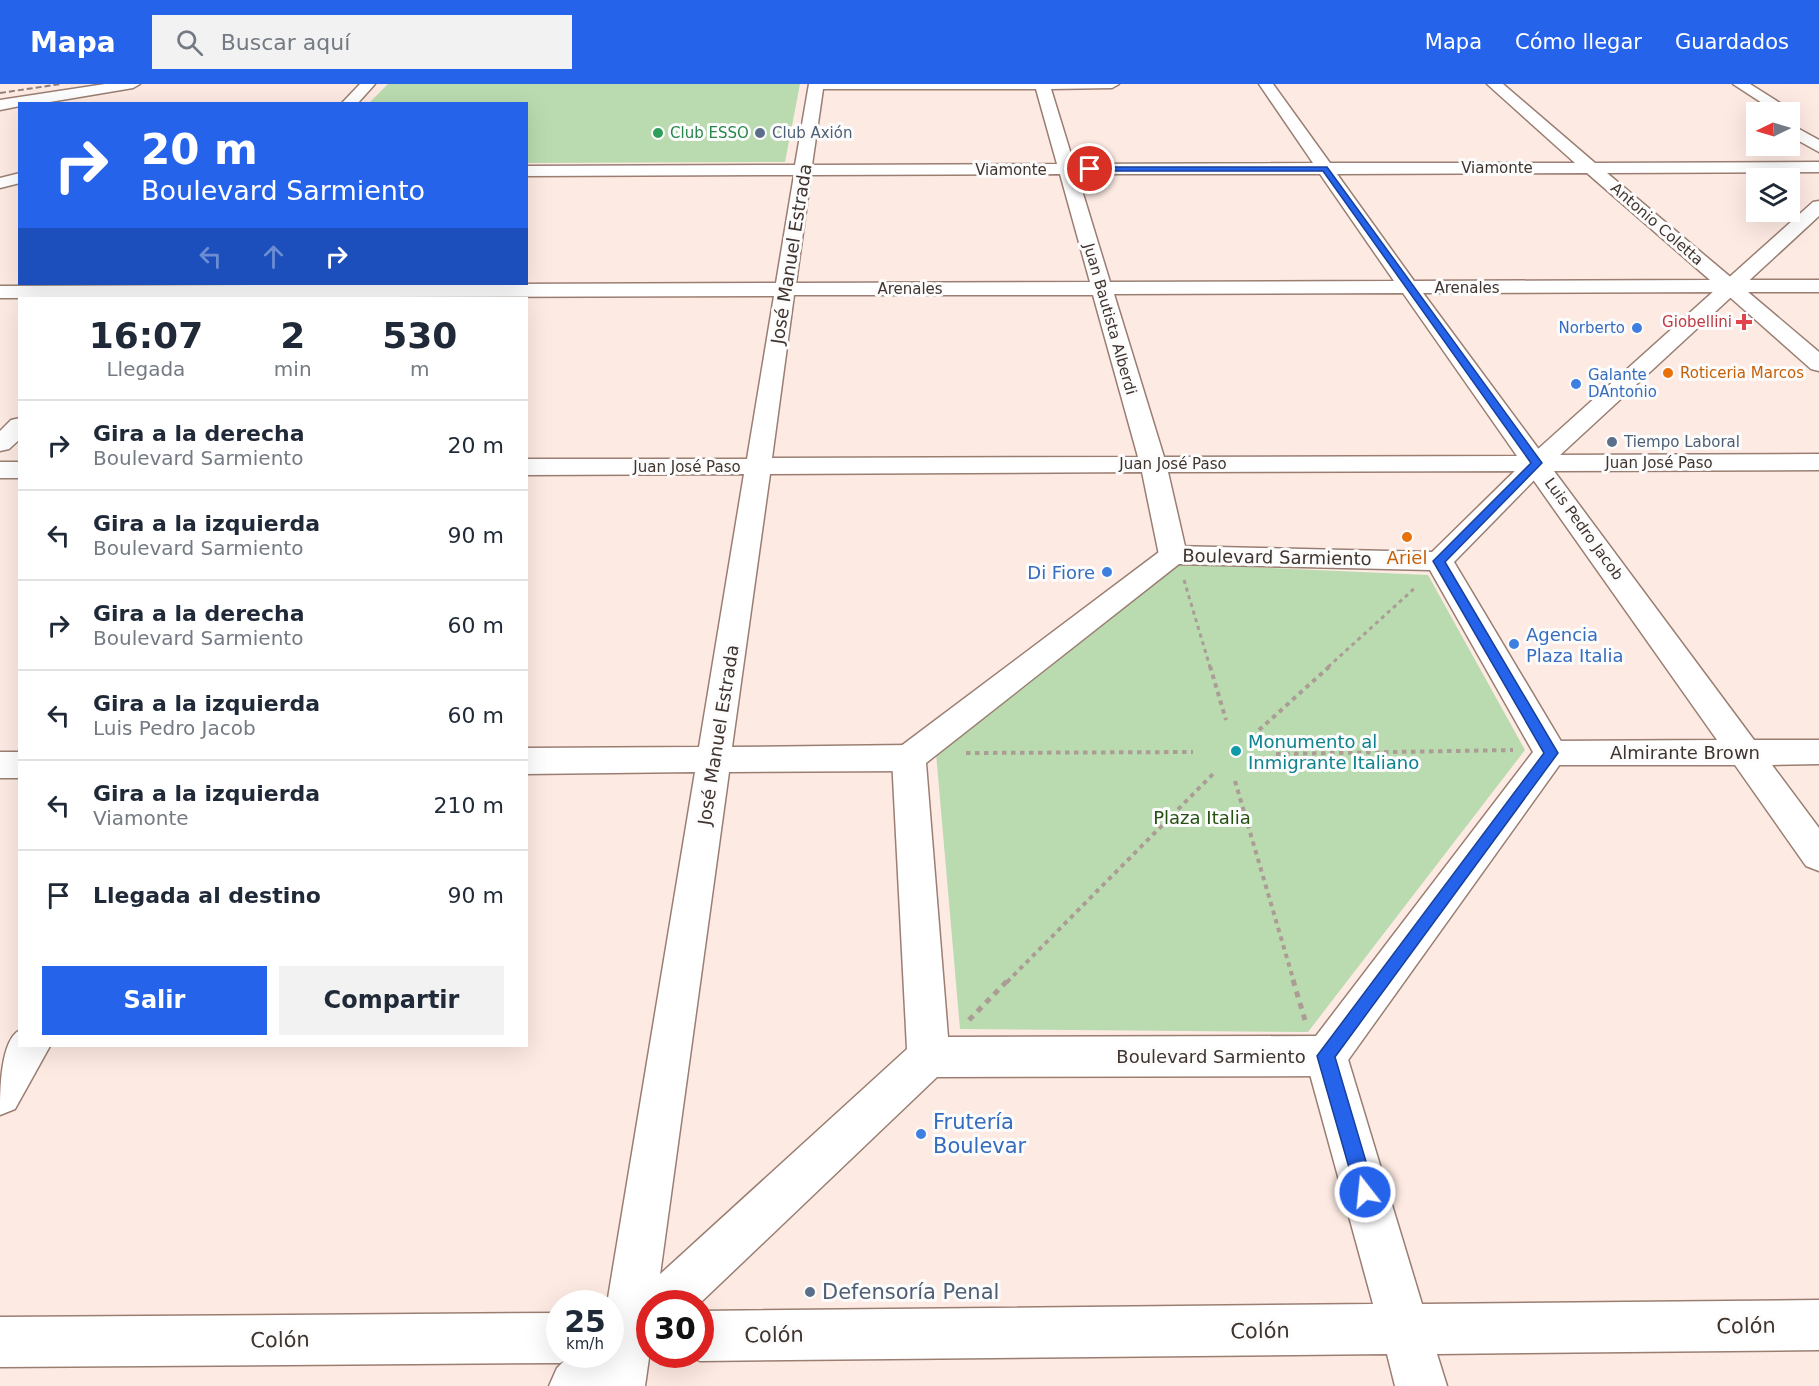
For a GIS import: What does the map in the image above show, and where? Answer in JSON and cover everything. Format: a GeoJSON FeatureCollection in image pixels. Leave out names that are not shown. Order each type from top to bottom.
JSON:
{"type":"FeatureCollection","features":[{"type":"Feature","properties":{"kind":"street"},"geometry":{"type":"LineString","coordinates":[[19,102],[133,84]]}},
{"type":"Feature","properties":{"kind":"street"},"geometry":{"type":"LineString","coordinates":[[350,102],[368,84]]}},
{"type":"Feature","properties":{"kind":"street"},"geometry":{"type":"LineString","coordinates":[[816,84],[1112,84]]}},
{"type":"Feature","properties":{"kind":"street","name":"José Manuel Estrada"},"geometry":{"type":"LineString","coordinates":[[619,1386],[816,84]]}},
{"type":"Feature","properties":{"kind":"street","name":"Juan Bautista Alberdi"},"geometry":{"type":"LineString","coordinates":[[1042,84],[1153,464],[1178,565]]}},
{"type":"Feature","properties":{"kind":"street","name":"Luis Pedro Jacob"},"geometry":{"type":"LineString","coordinates":[[1266,84],[1409,288],[1819,856]]}},
{"type":"Feature","properties":{"kind":"street","name":"Antonio Coletta"},"geometry":{"type":"LineString","coordinates":[[1494,84],[1819,364]]}},
{"type":"Feature","properties":{"kind":"street"},"geometry":{"type":"LineString","coordinates":[[1734,87],[1752,102]]}},
{"type":"Feature","properties":{"kind":"street"},"geometry":{"type":"LineString","coordinates":[[1734,87],[1765,102]]}},
{"type":"Feature","properties":{"kind":"street"},"geometry":{"type":"LineString","coordinates":[[0,105],[18,102]]}},
{"type":"Feature","properties":{"kind":"street"},"geometry":{"type":"LineString","coordinates":[[1800,120],[1819,132]]}},
{"type":"Feature","properties":{"kind":"street"},"geometry":{"type":"LineString","coordinates":[[1800,135],[1819,147]]}},
{"type":"Feature","properties":{"kind":"street","name":"Viamonte"},"geometry":{"type":"LineString","coordinates":[[533,177],[803,171],[1819,167]]}},
{"type":"Feature","properties":{"kind":"street"},"geometry":{"type":"LineString","coordinates":[[1538,751],[1429,572],[1536,463],[1819,206]]}},
{"type":"Feature","properties":{"kind":"street","name":"Arenales"},"geometry":{"type":"LineString","coordinates":[[0,292],[1819,286]]}},
{"type":"Feature","properties":{"kind":"street"},"geometry":{"type":"LineString","coordinates":[[0,444],[18,426]]}},
{"type":"Feature","properties":{"kind":"street","name":"Juan José Paso"},"geometry":{"type":"LineString","coordinates":[[528,467],[1819,462]]}},
{"type":"Feature","properties":{"kind":"street"},"geometry":{"type":"LineString","coordinates":[[0,470],[18,470]]}},
{"type":"Feature","properties":{"kind":"street","name":"Boulevard Sarmiento"},"geometry":{"type":"LineString","coordinates":[[909,758],[1178,565],[1429,572]]}},
{"type":"Feature","properties":{"kind":"street","name":"Boulevard Sarmiento"},"geometry":{"type":"LineString","coordinates":[[928,1057],[1317,1044],[1538,751]]}},
{"type":"Feature","properties":{"kind":"street","name":"Almirante Brown"},"geometry":{"type":"LineString","coordinates":[[1538,751],[1819,752]]}},
{"type":"Feature","properties":{"kind":"street"},"geometry":{"type":"LineString","coordinates":[[528,761],[909,758],[928,1057],[678,1290]]}},
{"type":"Feature","properties":{"kind":"street"},"geometry":{"type":"LineString","coordinates":[[0,765],[18,765]]}},
{"type":"Feature","properties":{"kind":"street"},"geometry":{"type":"LineString","coordinates":[[1317,1044],[1421,1386]]}},
{"type":"Feature","properties":{"kind":"street"},"geometry":{"type":"LineString","coordinates":[[0,1094],[28,1047]]}},
{"type":"Feature","properties":{"kind":"street","name":"Colón"},"geometry":{"type":"LineString","coordinates":[[714,1336],[1819,1325]]}},
{"type":"Feature","properties":{"kind":"street","name":"Colón"},"geometry":{"type":"LineString","coordinates":[[0,1342],[546,1338]]}},
{"type":"Feature","properties":{"kind":"street"},"geometry":{"type":"LineString","coordinates":[[575,1386],[626,1339]]}},
{"type":"Feature","properties":{"kind":"path"},"geometry":{"type":"LineString","coordinates":[[1178,565],[1226,720]]}},
{"type":"Feature","properties":{"kind":"path"},"geometry":{"type":"LineString","coordinates":[[1259,730],[1429,572]]}},
{"type":"Feature","properties":{"kind":"path"},"geometry":{"type":"LineString","coordinates":[[1276,754],[1538,751]]}},
{"type":"Feature","properties":{"kind":"path"},"geometry":{"type":"LineString","coordinates":[[959,753],[1193,752]]}},
{"type":"Feature","properties":{"kind":"path"},"geometry":{"type":"LineString","coordinates":[[968,1021],[1213,774]]}},
{"type":"Feature","properties":{"kind":"path"},"geometry":{"type":"LineString","coordinates":[[1235,781],[1317,1044]]}},
{"type":"Feature","properties":{"kind":"green space","name":"Club ESSO"},"geometry":{"type":"Polygon","coordinates":[[[388,84],[800,84],[785,162],[528,163],[528,102],[370,102],[388,84]]]}},
{"type":"Feature","properties":{"kind":"green space","name":"Plaza Italia"},"geometry":{"type":"Polygon","coordinates":[[[1179,564],[1428,575],[1525,750],[1308,1032],[960,1029],[936,753],[1179,564]]]}},
{"type":"Feature","properties":{"kind":"railway"},"geometry":{"type":"LineString","coordinates":[[0,93],[61,84]]}},
{"type":"Feature","properties":{"kind":"place","name":"Club ESSO"},"geometry":{"type":"Point","coordinates":[658,133]}},
{"type":"Feature","properties":{"kind":"place","name":"Club Axión"},"geometry":{"type":"Point","coordinates":[760,133]}},
{"type":"Feature","properties":{"kind":"place","name":"Giobellini"},"geometry":{"type":"Point","coordinates":[1744,322]}},
{"type":"Feature","properties":{"kind":"place","name":"Norberto"},"geometry":{"type":"Point","coordinates":[1637,328]}},
{"type":"Feature","properties":{"kind":"place","name":"Roticeria Marcos"},"geometry":{"type":"Point","coordinates":[1668,373]}},
{"type":"Feature","properties":{"kind":"place","name":"Galante DAntonio"},"geometry":{"type":"Point","coordinates":[1576,384]}},
{"type":"Feature","properties":{"kind":"place","name":"Tiempo Laboral"},"geometry":{"type":"Point","coordinates":[1612,442]}},
{"type":"Feature","properties":{"kind":"place","name":"Ariel"},"geometry":{"type":"Point","coordinates":[1407,537]}},
{"type":"Feature","properties":{"kind":"place","name":"Di Fiore"},"geometry":{"type":"Point","coordinates":[1107,572]}},
{"type":"Feature","properties":{"kind":"place","name":"Agencia Plaza Italia"},"geometry":{"type":"Point","coordinates":[1514,644]}},
{"type":"Feature","properties":{"kind":"place","name":"Monumento al Inmigrante Italiano"},"geometry":{"type":"Point","coordinates":[1236,751]}},
{"type":"Feature","properties":{"kind":"place","name":"Frutería Boulevar"},"geometry":{"type":"Point","coordinates":[921,1134]}},
{"type":"Feature","properties":{"kind":"place","name":"Defensoría Penal"},"geometry":{"type":"Point","coordinates":[810,1292]}},
{"type":"Feature","properties":{"kind":"route"},"geometry":{"type":"LineString","coordinates":[[1090,169],[1325,169],[1536,463],[1438,561],[1551,753],[1326,1056],[1365,1192]]}}]}
